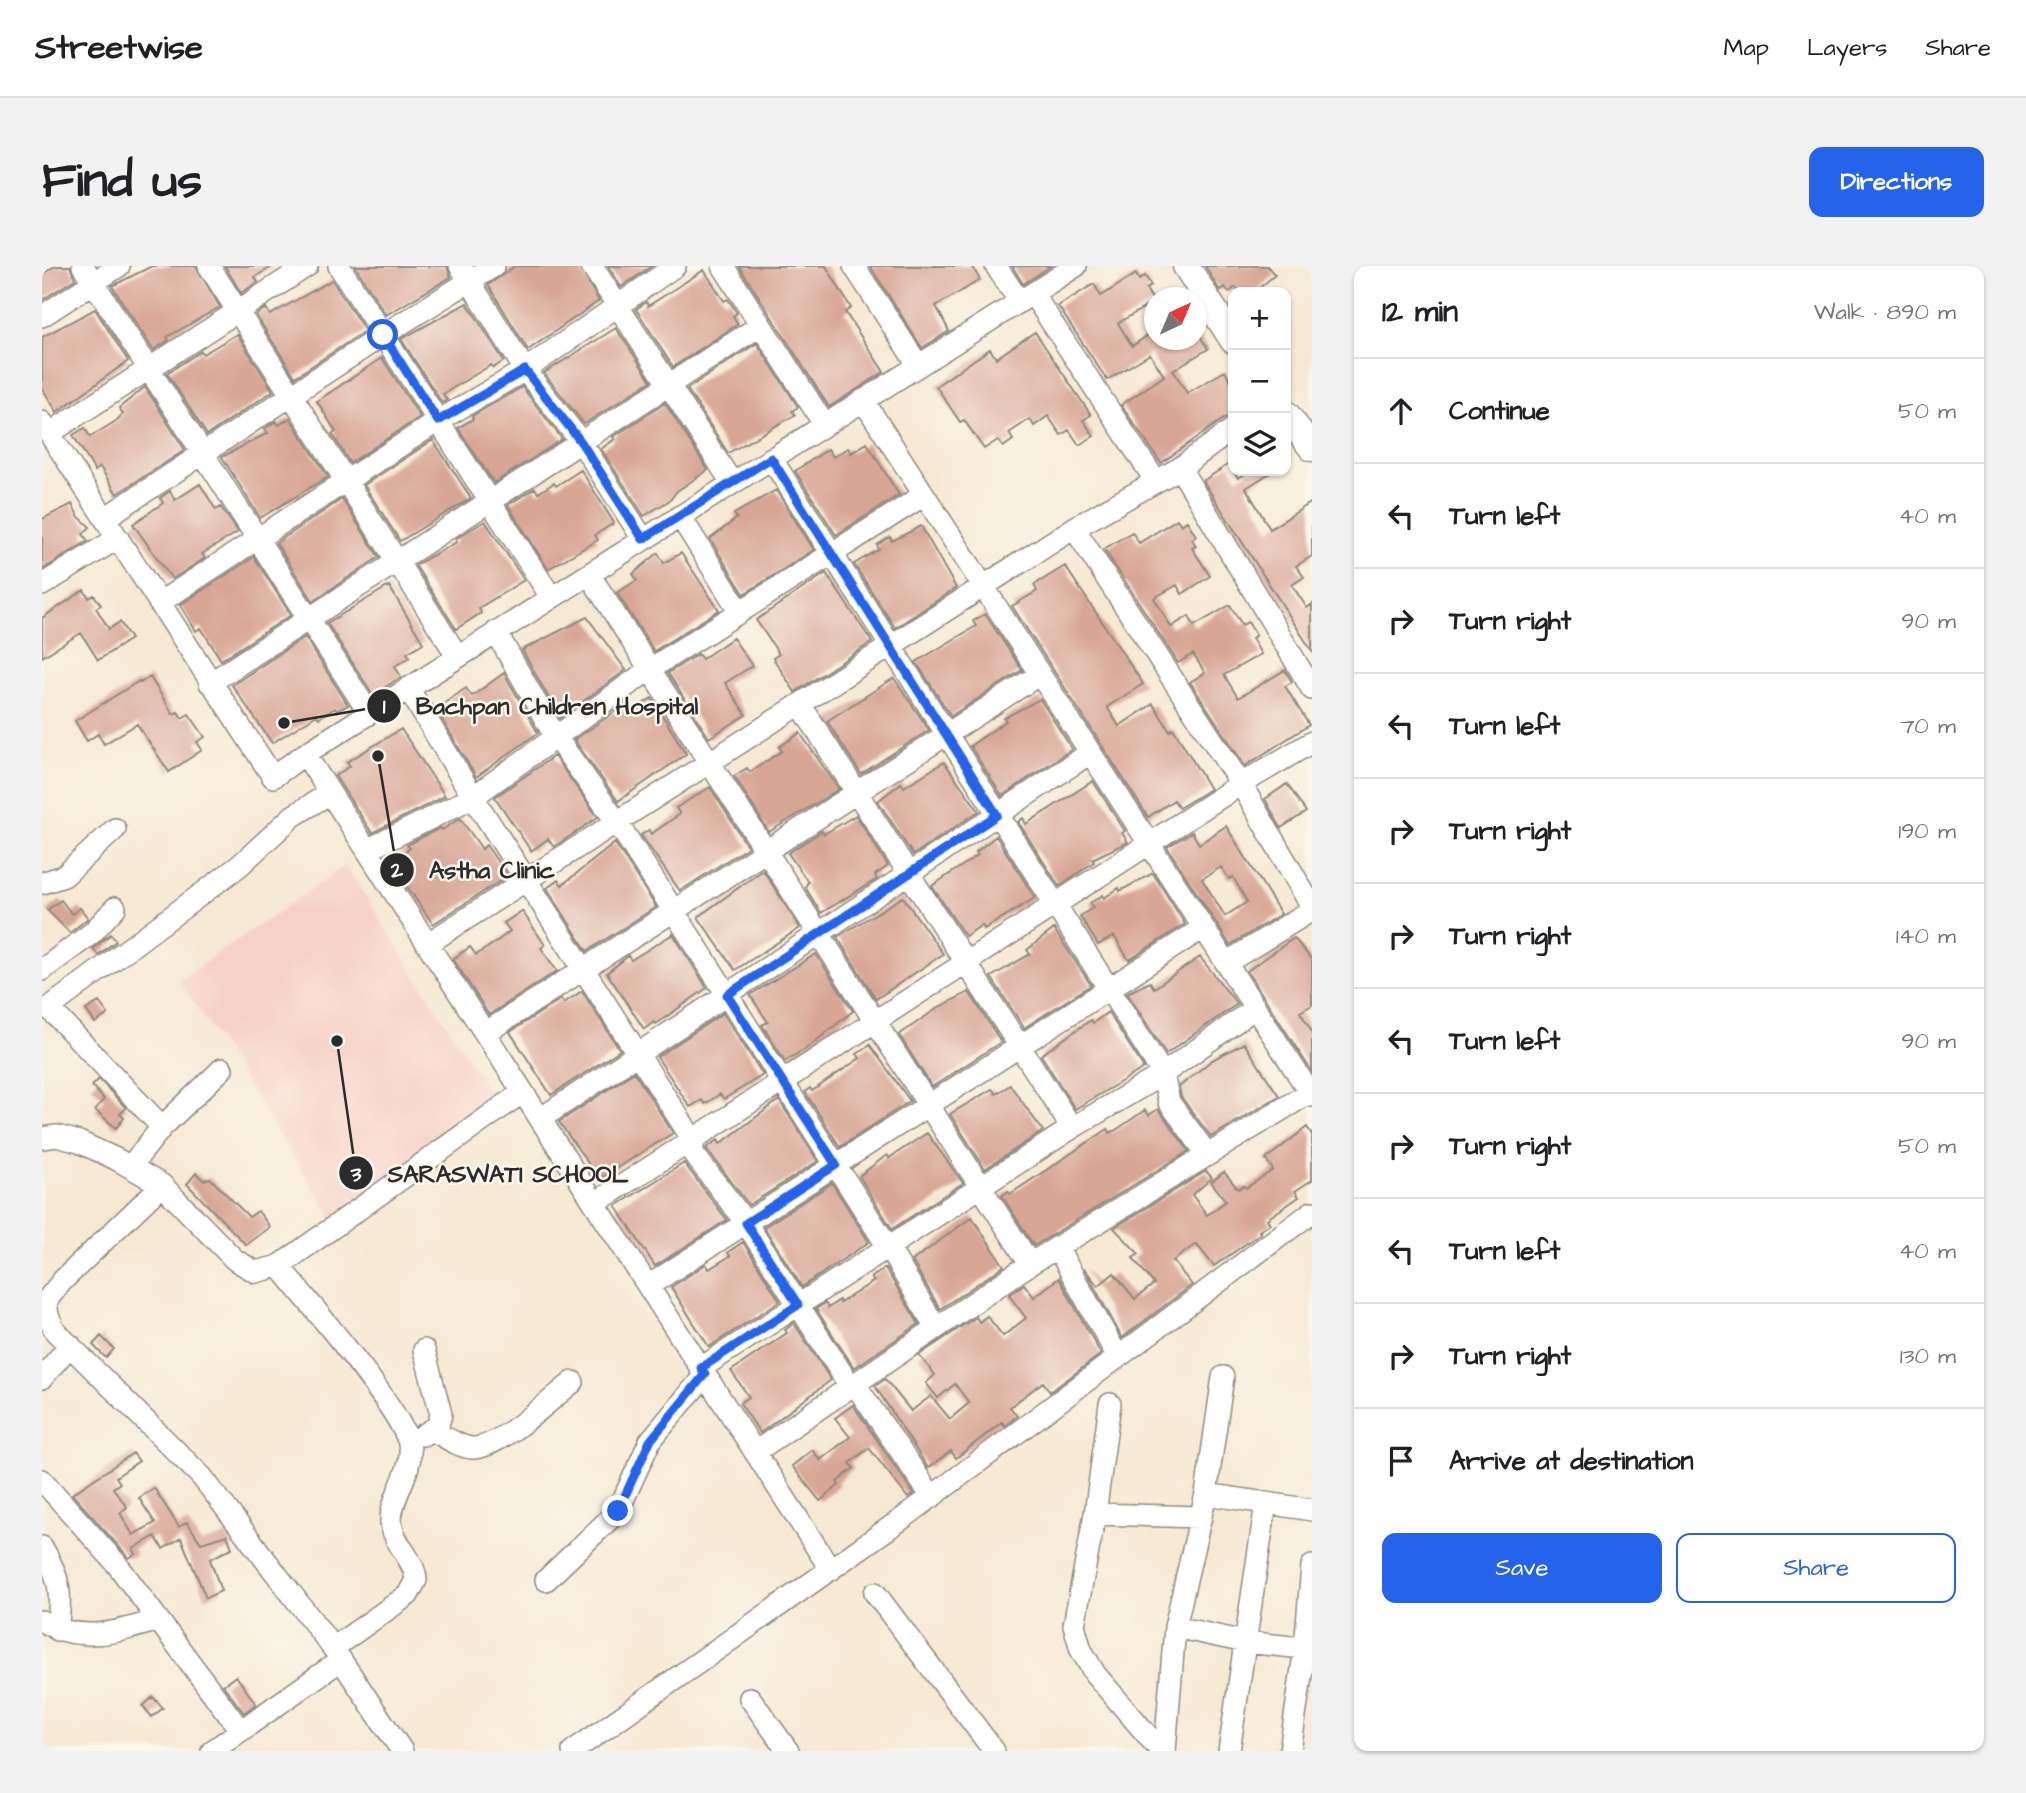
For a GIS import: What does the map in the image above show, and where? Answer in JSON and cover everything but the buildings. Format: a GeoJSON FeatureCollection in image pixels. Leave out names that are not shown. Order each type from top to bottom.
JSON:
{"type":"FeatureCollection","features":[{"type":"Feature","properties":{"kind":"main road"},"geometry":{"type":"LineString","coordinates":[[1186,266],[1228,332]]}},
{"type":"Feature","properties":{"kind":"main road"},"geometry":{"type":"LineString","coordinates":[[1291,421],[1312,448]]}},
{"type":"Feature","properties":{"kind":"street"},"geometry":{"type":"LineString","coordinates":[[42,316],[88,274],[119,266]]}},
{"type":"Feature","properties":{"kind":"street"},"geometry":{"type":"LineString","coordinates":[[209,266],[458,657]]}},
{"type":"Feature","properties":{"kind":"street"},"geometry":{"type":"LineString","coordinates":[[307,266],[149,369],[46,428],[270,775],[277,777],[304,754],[1076,266]]}},
{"type":"Feature","properties":{"kind":"street"},"geometry":{"type":"LineString","coordinates":[[339,266],[551,597]]}},
{"type":"Feature","properties":{"kind":"street"},"geometry":{"type":"LineString","coordinates":[[105,518],[383,335],[464,274],[494,266]]}},
{"type":"Feature","properties":{"kind":"street"},"geometry":{"type":"LineString","coordinates":[[592,266],[733,483]]}},
{"type":"Feature","properties":{"kind":"street"},"geometry":{"type":"LineString","coordinates":[[159,603],[438,421],[525,370],[675,266]]}},
{"type":"Feature","properties":{"kind":"street"},"geometry":{"type":"LineString","coordinates":[[723,266],[824,424]]}},
{"type":"Feature","properties":{"kind":"street"},"geometry":{"type":"LineString","coordinates":[[854,266],[918,365]]}},
{"type":"Feature","properties":{"kind":"street"},"geometry":{"type":"LineString","coordinates":[[996,266],[1026,297],[1154,480]]}},
{"type":"Feature","properties":{"kind":"street"},"geometry":{"type":"LineString","coordinates":[[88,274],[369,713]]}},
{"type":"Feature","properties":{"kind":"street"},"geometry":{"type":"LineString","coordinates":[[464,274],[525,370],[581,442],[643,539]]}},
{"type":"Feature","properties":{"kind":"street"},"geometry":{"type":"LineString","coordinates":[[210,682],[761,325]]}},
{"type":"Feature","properties":{"kind":"street"},"geometry":{"type":"LineString","coordinates":[[755,1451],[935,1326],[1030,1264],[1311,1093],[863,400]]}},
{"type":"Feature","properties":{"kind":"street"},"geometry":{"type":"LineString","coordinates":[[428,944],[1074,528],[1154,480],[1180,468],[1228,433]]}},
{"type":"Feature","properties":{"kind":"street"},"geometry":{"type":"LineString","coordinates":[[771,458],[1163,1074],[1169,1102],[1207,1154]]}},
{"type":"Feature","properties":{"kind":"street"},"geometry":{"type":"LineString","coordinates":[[1180,468],[1312,689]]}},
{"type":"Feature","properties":{"kind":"street"},"geometry":{"type":"LineString","coordinates":[[367,850],[473,797],[650,669],[924,495]]}},
{"type":"Feature","properties":{"kind":"street"},"geometry":{"type":"LineString","coordinates":[[680,516],[740,612]]}},
{"type":"Feature","properties":{"kind":"street"},"geometry":{"type":"LineString","coordinates":[[1074,528],[1241,784],[1312,909],[1226,963]]}},
{"type":"Feature","properties":{"kind":"street"},"geometry":{"type":"LineString","coordinates":[[42,585],[118,538]]}},
{"type":"Feature","properties":{"kind":"street"},"geometry":{"type":"LineString","coordinates":[[589,574],[1030,1264]]}},
{"type":"Feature","properties":{"kind":"street"},"geometry":{"type":"LineString","coordinates":[[496,632],[555,736],[617,822],[888,1247],[935,1326]]}},
{"type":"Feature","properties":{"kind":"street"},"geometry":{"type":"LineString","coordinates":[[485,1033],[1040,674]]}},
{"type":"Feature","properties":{"kind":"street"},"geometry":{"type":"LineString","coordinates":[[408,688],[473,797],[692,1140],[693,1153],[746,1223],[798,1305],[932,1497]]}},
{"type":"Feature","properties":{"kind":"street"},"geometry":{"type":"LineString","coordinates":[[800,704],[1072,1128]]}},
{"type":"Feature","properties":{"kind":"street"},"geometry":{"type":"LineString","coordinates":[[595,1203],[1241,784],[1312,742]]}},
{"type":"Feature","properties":{"kind":"street"},"geometry":{"type":"LineString","coordinates":[[540,1119],[1090,753]]}},
{"type":"Feature","properties":{"kind":"street"},"geometry":{"type":"LineString","coordinates":[[304,754],[831,1570]]}},
{"type":"Feature","properties":{"kind":"street"},"geometry":{"type":"LineString","coordinates":[[162,1128],[44,1006],[239,866],[293,816],[330,793]]}},
{"type":"Feature","properties":{"kind":"street"},"geometry":{"type":"LineString","coordinates":[[42,883],[64,876],[115,829]]}},
{"type":"Feature","properties":{"kind":"street"},"geometry":{"type":"LineString","coordinates":[[42,970],[92,933],[116,908]]}},
{"type":"Feature","properties":{"kind":"street"},"geometry":{"type":"LineString","coordinates":[[648,1286],[1203,928]]}},
{"type":"Feature","properties":{"kind":"street"},"geometry":{"type":"LineString","coordinates":[[546,1580],[618,1511],[650,1441],[703,1371],[798,1305],[1072,1128],[1163,1074],[1255,1008]]}},
{"type":"Feature","properties":{"kind":"street"},"geometry":{"type":"LineString","coordinates":[[130,1167],[162,1128],[222,1069]]}},
{"type":"Feature","properties":{"kind":"street"},"geometry":{"type":"LineString","coordinates":[[42,1138],[57,1136],[79,1142],[162,1185],[235,1260],[256,1272],[279,1266],[523,1092]]}},
{"type":"Feature","properties":{"kind":"street"},"geometry":{"type":"LineString","coordinates":[[162,1185],[64,1280],[46,1301],[48,1316],[55,1331],[202,1477],[337,1654],[402,1751]]}},
{"type":"Feature","properties":{"kind":"street"},"geometry":{"type":"LineString","coordinates":[[573,1751],[932,1497],[1312,1212]]}},
{"type":"Feature","properties":{"kind":"street"},"geometry":{"type":"LineString","coordinates":[[1057,1247],[1118,1357]]}},
{"type":"Feature","properties":{"kind":"street"},"geometry":{"type":"LineString","coordinates":[[221,1749],[240,1730],[408,1595],[416,1580],[393,1534],[391,1518],[411,1450],[404,1431],[369,1378],[279,1266]]}},
{"type":"Feature","properties":{"kind":"street"},"geometry":{"type":"LineString","coordinates":[[42,1378],[70,1345]]}},
{"type":"Feature","properties":{"kind":"street"},"geometry":{"type":"LineString","coordinates":[[409,1445],[432,1430],[439,1423],[441,1414],[424,1350]]}},
{"type":"Feature","properties":{"kind":"street"},"geometry":{"type":"LineString","coordinates":[[1163,1751],[1175,1627],[1206,1494],[1223,1377]]}},
{"type":"Feature","properties":{"kind":"street"},"geometry":{"type":"LineString","coordinates":[[432,1430],[457,1444],[474,1448],[501,1437],[573,1382]]}},
{"type":"Feature","properties":{"kind":"street"},"geometry":{"type":"LineString","coordinates":[[1110,1404],[1095,1514],[1074,1625],[1081,1650],[1095,1674],[1163,1751]]}},
{"type":"Feature","properties":{"kind":"street"},"geometry":{"type":"LineString","coordinates":[[42,1480],[116,1563],[240,1730]]}},
{"type":"Feature","properties":{"kind":"street"},"geometry":{"type":"LineString","coordinates":[[1206,1494],[1312,1510]]}},
{"type":"Feature","properties":{"kind":"street"},"geometry":{"type":"LineString","coordinates":[[1229,1751],[1266,1503]]}},
{"type":"Feature","properties":{"kind":"street"},"geometry":{"type":"LineString","coordinates":[[1095,1514],[1200,1517]]}},
{"type":"Feature","properties":{"kind":"street"},"geometry":{"type":"LineString","coordinates":[[42,1547],[59,1576],[61,1599],[49,1626],[109,1635],[158,1620]]}},
{"type":"Feature","properties":{"kind":"street"},"geometry":{"type":"LineString","coordinates":[[1290,1751],[1309,1649],[1312,1566]]}},
{"type":"Feature","properties":{"kind":"street"},"geometry":{"type":"LineString","coordinates":[[875,1593],[995,1751]]}},
{"type":"Feature","properties":{"kind":"street"},"geometry":{"type":"LineString","coordinates":[[1175,1627],[1245,1642],[1309,1649]]}},
{"type":"Feature","properties":{"kind":"street"},"geometry":{"type":"LineString","coordinates":[[750,1698],[788,1751]]}},
{"type":"Feature","properties":{"kind":"shaded area"},"geometry":{"type":"Polygon","coordinates":[[[346,865],[495,1101],[336,1222],[179,980],[346,865]]]}},
{"type":"Feature","properties":{"kind":"place","name":"Bachpan Children Hospital"},"geometry":{"type":"Point","coordinates":[284,723]}},
{"type":"Feature","properties":{"kind":"place","name":"Astha Clinic"},"geometry":{"type":"Point","coordinates":[378,756]}},
{"type":"Feature","properties":{"kind":"place","name":"SARASWATI SCHOOL"},"geometry":{"type":"Point","coordinates":[337,1041]}},
{"type":"Feature","properties":{"kind":"route"},"geometry":{"type":"LineString","coordinates":[[383,335],[438,421],[525,370],[581,442],[643,539],[771,458],[997,815],[727,995],[836,1165],[746,1223],[798,1305],[701,1368],[705,1374],[679,1402],[650,1441],[618,1511]]}}]}
